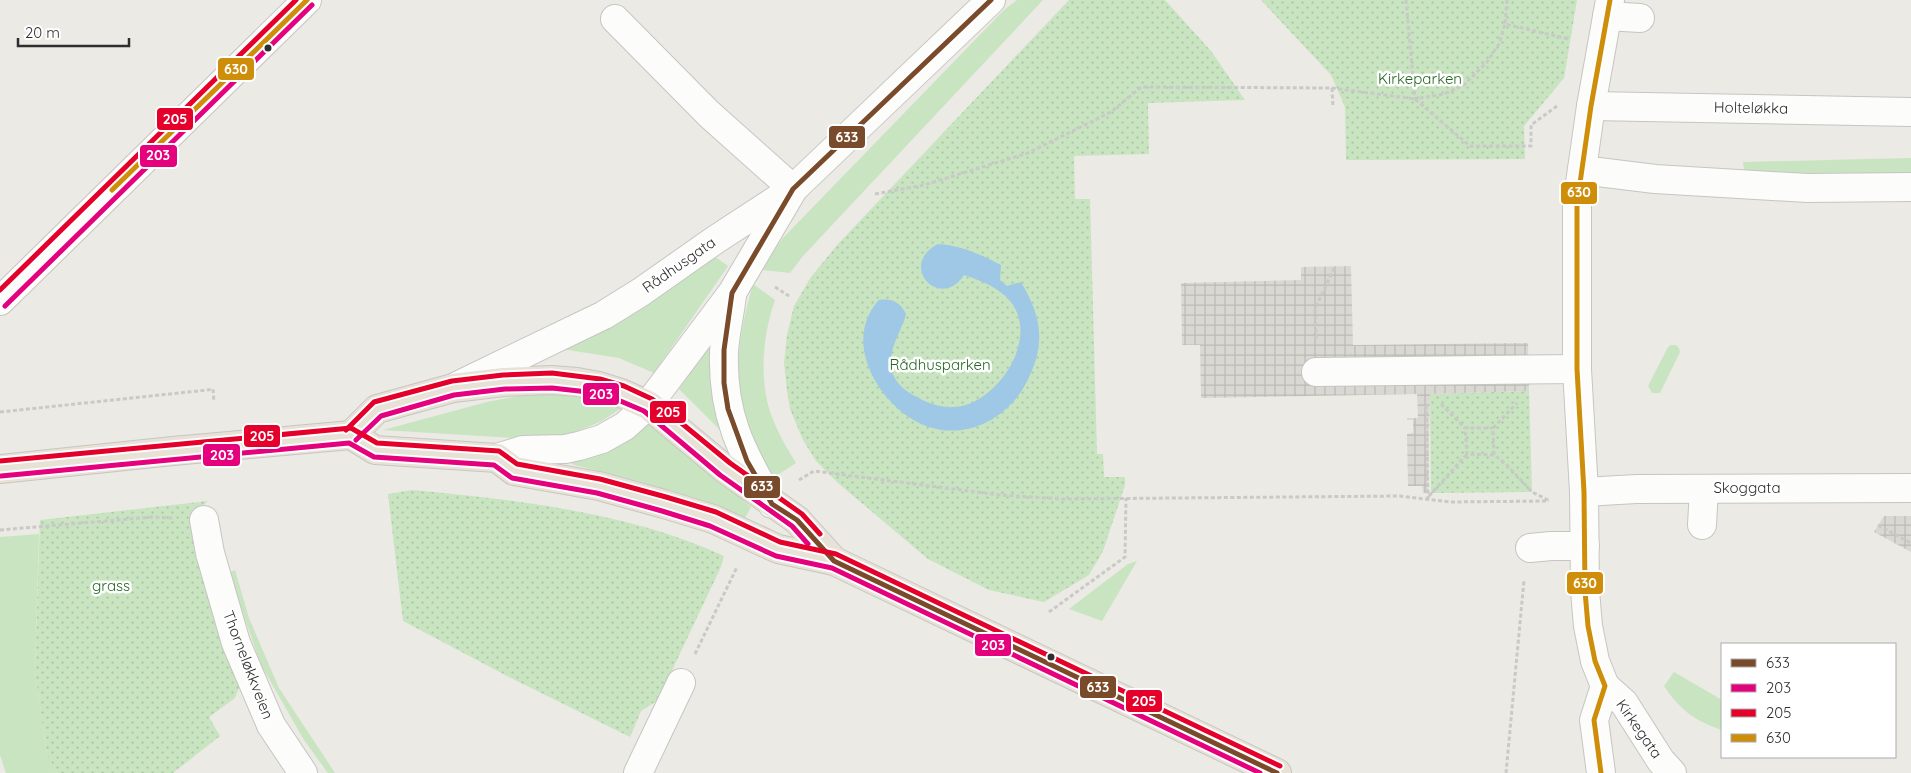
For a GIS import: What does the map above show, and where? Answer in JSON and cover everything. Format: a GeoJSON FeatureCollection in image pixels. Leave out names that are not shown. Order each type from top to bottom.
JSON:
{"type":"FeatureCollection","features":[{"type":"Feature","properties":{"kind":"highway"},"geometry":{"type":"LineString","coordinates":[[352,435],[377,409],[453,388],[504,382],[552,380],[577,382],[621,393],[648,405],[725,469],[797,520],[834,561]]}},
{"type":"Feature","properties":{"kind":"highway"},"geometry":{"type":"LineString","coordinates":[[0,469],[352,435],[375,450],[497,458],[514,470],[599,486],[664,504],[713,519],[778,548],[834,561],[1277,773]]}},
{"type":"Feature","properties":{"kind":"street"},"geometry":{"type":"LineString","coordinates":[[497,458],[522,450],[565,449],[602,439],[625,426],[648,405],[732,294],[793,190],[991,0]]}},
{"type":"Feature","properties":{"kind":"street"},"geometry":{"type":"LineString","coordinates":[[0,301],[298,3]]}},
{"type":"Feature","properties":{"kind":"street"},"geometry":{"type":"LineString","coordinates":[[1609,8],[1640,18]]}},
{"type":"Feature","properties":{"kind":"street","name":"Kirkegata"},"geometry":{"type":"LineString","coordinates":[[1609,8],[1591,106],[1577,204],[1577,369],[1584,492],[1585,590],[1588,626],[1595,661],[1605,686],[1624,703],[1661,761],[1672,773]]}},
{"type":"Feature","properties":{"kind":"street"},"geometry":{"type":"LineString","coordinates":[[615,19],[709,114],[793,190]]}},
{"type":"Feature","properties":{"kind":"street","name":"Holteløkka"},"geometry":{"type":"LineString","coordinates":[[1591,106],[1911,112]]}},
{"type":"Feature","properties":{"kind":"street"},"geometry":{"type":"LineString","coordinates":[[1582,170],[1655,179],[1807,188],[1911,188]]}},
{"type":"Feature","properties":{"kind":"street","name":"Rådhusgata"},"geometry":{"type":"LineString","coordinates":[[453,388],[604,315],[641,292],[714,240],[793,190]]}},
{"type":"Feature","properties":{"kind":"street"},"geometry":{"type":"LineString","coordinates":[[732,294],[724,350],[724,383],[728,410],[747,461],[772,504]]}},
{"type":"Feature","properties":{"kind":"street"},"geometry":{"type":"LineString","coordinates":[[1316,372],[1425,380],[1577,369]]}},
{"type":"Feature","properties":{"kind":"street","name":"Skoggata"},"geometry":{"type":"LineString","coordinates":[[1584,492],[1704,489],[1911,488]]}},
{"type":"Feature","properties":{"kind":"street"},"geometry":{"type":"LineString","coordinates":[[1702,525],[1704,489]]}},
{"type":"Feature","properties":{"kind":"street","name":"Thorneløkkveien"},"geometry":{"type":"LineString","coordinates":[[204,520],[217,579],[236,643],[271,725],[303,773]]}},
{"type":"Feature","properties":{"kind":"street"},"geometry":{"type":"LineString","coordinates":[[1541,547],[1585,546]]}},
{"type":"Feature","properties":{"kind":"street"},"geometry":{"type":"LineString","coordinates":[[638,773],[681,683]]}},
{"type":"Feature","properties":{"kind":"street","name":"Kirkegata"},"geometry":{"type":"LineString","coordinates":[[1601,773],[1594,720],[1605,686]]}},
{"type":"Feature","properties":{"kind":"path"},"geometry":{"type":"LineString","coordinates":[[1406,0],[1414,99],[1470,146],[1531,146],[1530,126],[1558,105]]}},
{"type":"Feature","properties":{"kind":"path"},"geometry":{"type":"LineString","coordinates":[[876,194],[924,185],[1028,153],[1111,112],[1141,87],[1332,88],[1414,99],[1444,94],[1464,85],[1487,62],[1499,44],[1505,24],[1507,0]]}},
{"type":"Feature","properties":{"kind":"path"},"geometry":{"type":"LineString","coordinates":[[1505,24],[1576,41]]}},
{"type":"Feature","properties":{"kind":"path"},"geometry":{"type":"LineString","coordinates":[[1332,88],[1333,107]]}},
{"type":"Feature","properties":{"kind":"path"},"geometry":{"type":"LineString","coordinates":[[1316,372],[1315,309],[1335,266]]}},
{"type":"Feature","properties":{"kind":"path"},"geometry":{"type":"LineString","coordinates":[[1425,380],[1466,428],[1467,454],[1430,493],[1428,499]]}},
{"type":"Feature","properties":{"kind":"path"},"geometry":{"type":"LineString","coordinates":[[1425,380],[1428,499]]}},
{"type":"Feature","properties":{"kind":"path"},"geometry":{"type":"LineString","coordinates":[[0,412],[208,390],[213,390],[214,402]]}},
{"type":"Feature","properties":{"kind":"path"},"geometry":{"type":"LineString","coordinates":[[1466,428],[1493,428],[1494,455]]}},
{"type":"Feature","properties":{"kind":"path"},"geometry":{"type":"LineString","coordinates":[[814,471],[1000,495],[1063,498],[1400,496],[1450,502],[1549,500],[1532,492],[1505,463],[1494,455],[1467,454]]}},
{"type":"Feature","properties":{"kind":"path"},"geometry":{"type":"LineString","coordinates":[[1049,612],[1126,557],[1126,498]]}},
{"type":"Feature","properties":{"kind":"path"},"geometry":{"type":"LineString","coordinates":[[0,530],[154,517],[204,520]]}},
{"type":"Feature","properties":{"kind":"path"},"geometry":{"type":"LineString","coordinates":[[1878,525],[1911,543]]}},
{"type":"Feature","properties":{"kind":"path"},"geometry":{"type":"LineString","coordinates":[[1506,773],[1523,581],[1536,561],[1541,547]]}},
{"type":"Feature","properties":{"kind":"path"},"geometry":{"type":"LineString","coordinates":[[681,683],[740,560]]}},
{"type":"Feature","properties":{"kind":"green space"},"geometry":{"type":"Polygon","coordinates":[[[1017,0],[1043,0],[803,256],[790,273],[763,270],[782,239],[1005,9],[1017,0]]]}},
{"type":"Feature","properties":{"kind":"green space","name":"Rådhusparken"},"geometry":{"type":"Polygon","coordinates":[[[1069,0],[1165,0],[1211,51],[1245,100],[1148,103],[1149,154],[1074,156],[1075,199],[1090,199],[1097,454],[1103,454],[1104,477],[1125,477],[1125,485],[1103,551],[1089,575],[1044,602],[989,590],[928,559],[838,483],[816,461],[803,440],[790,409],[784,363],[787,335],[794,306],[811,277],[838,244],[1069,0]]]}},
{"type":"Feature","properties":{"kind":"green space","name":"Kirkeparken"},"geometry":{"type":"Polygon","coordinates":[[[1261,0],[1577,0],[1564,78],[1524,126],[1525,159],[1346,160],[1345,107],[1331,75],[1261,0]]]}},
{"type":"Feature","properties":{"kind":"green space"},"geometry":{"type":"Polygon","coordinates":[[[1911,158],[1911,175],[1745,178],[1743,162],[1911,158]]]}},
{"type":"Feature","properties":{"kind":"green space"},"geometry":{"type":"Polygon","coordinates":[[[714,256],[728,266],[654,373],[619,358],[562,349],[714,256]]]}},
{"type":"Feature","properties":{"kind":"green space"},"geometry":{"type":"Polygon","coordinates":[[[753,284],[775,300],[767,329],[765,345],[764,377],[766,393],[776,428],[796,463],[773,478],[749,429],[742,406],[739,384],[741,337],[753,284]]]}},
{"type":"Feature","properties":{"kind":"green space"},"geometry":{"type":"Polygon","coordinates":[[[711,341],[712,394],[719,429],[679,389],[711,341]]]}},
{"type":"Feature","properties":{"kind":"green space"},"geometry":{"type":"Polygon","coordinates":[[[1676,345],[1680,352],[1660,393],[1652,393],[1648,386],[1668,347],[1676,345]]]}},
{"type":"Feature","properties":{"kind":"green space"},"geometry":{"type":"Polygon","coordinates":[[[1529,391],[1532,492],[1431,493],[1430,394],[1529,391]]]}},
{"type":"Feature","properties":{"kind":"green space"},"geometry":{"type":"Polygon","coordinates":[[[529,394],[575,397],[620,409],[602,421],[578,431],[556,437],[530,439],[383,430],[487,402],[529,394]]]}},
{"type":"Feature","properties":{"kind":"green space"},"geometry":{"type":"Polygon","coordinates":[[[650,422],[751,507],[745,518],[640,481],[574,465],[567,460],[650,422]]]}},
{"type":"Feature","properties":{"kind":"green space"},"geometry":{"type":"Polygon","coordinates":[[[412,490],[490,498],[571,510],[651,529],[688,541],[724,556],[720,569],[658,700],[641,711],[630,737],[509,677],[403,621],[388,494],[412,490]]]}},
{"type":"Feature","properties":{"kind":"green space","name":"grass"},"geometry":{"type":"Polygon","coordinates":[[[208,501],[192,515],[197,558],[230,665],[241,682],[235,698],[209,717],[220,736],[173,773],[57,773],[47,755],[35,671],[40,520],[208,501]]]}},
{"type":"Feature","properties":{"kind":"green space"},"geometry":{"type":"Polygon","coordinates":[[[39,534],[35,671],[47,755],[57,773],[6,773],[0,755],[0,537],[39,534]]]}},
{"type":"Feature","properties":{"kind":"green space"},"geometry":{"type":"Polygon","coordinates":[[[1137,561],[1102,621],[1069,609],[1128,564],[1137,561]]]}},
{"type":"Feature","properties":{"kind":"green space"},"geometry":{"type":"Polygon","coordinates":[[[235,570],[249,618],[279,688],[335,773],[328,773],[304,740],[261,665],[229,573],[235,570]]]}},
{"type":"Feature","properties":{"kind":"green space"},"geometry":{"type":"Polygon","coordinates":[[[1674,672],[1721,699],[1721,730],[1704,723],[1689,714],[1676,702],[1664,686],[1674,672]]]}},
{"type":"Feature","properties":{"kind":"shaded area"},"geometry":{"type":"Polygon","coordinates":[[[1351,266],[1353,345],[1528,343],[1529,391],[1430,394],[1428,493],[1423,493],[1422,486],[1408,486],[1407,434],[1413,433],[1413,420],[1407,420],[1407,418],[1418,418],[1417,394],[1201,398],[1200,345],[1182,345],[1181,283],[1301,280],[1301,267],[1351,266]]]}},
{"type":"Feature","properties":{"kind":"shaded area"},"geometry":{"type":"Polygon","coordinates":[[[1884,516],[1911,516],[1911,552],[1874,532],[1884,516]]]}},
{"type":"Feature","properties":{"kind":"water"},"geometry":{"type":"Polygon","coordinates":[[[938,244],[971,251],[1001,265],[1000,280],[1007,286],[1021,282],[1033,305],[1039,327],[1038,350],[1035,362],[1021,391],[1010,405],[996,417],[981,425],[964,430],[929,427],[912,419],[898,409],[885,396],[875,381],[868,365],[864,348],[864,331],[869,315],[879,300],[888,300],[901,306],[906,314],[891,355],[892,372],[901,386],[920,399],[944,407],[955,407],[971,403],[986,394],[999,382],[1010,367],[1017,350],[1020,333],[1018,316],[1010,301],[995,288],[964,275],[954,285],[944,289],[934,287],[922,273],[921,263],[926,253],[938,244]]]}},
{"type":"Feature","properties":{"kind":"transit line","name":"205"},"geometry":{"type":"LineString","coordinates":[[0,290],[296,0]]}},
{"type":"Feature","properties":{"kind":"transit line","name":"630"},"geometry":{"type":"LineString","coordinates":[[112,190],[307,0]]}},
{"type":"Feature","properties":{"kind":"transit line","name":"633"},"geometry":{"type":"LineString","coordinates":[[991,0],[793,189],[732,293],[724,350],[724,383],[728,409],[747,461],[772,504],[797,520],[834,561],[1277,773]]}},
{"type":"Feature","properties":{"kind":"transit line","name":"630"},"geometry":{"type":"LineString","coordinates":[[1601,773],[1594,720],[1605,686],[1595,661],[1588,626],[1585,591],[1584,492],[1577,369],[1577,204],[1591,106],[1610,0]]}},
{"type":"Feature","properties":{"kind":"transit line","name":"203"},"geometry":{"type":"LineString","coordinates":[[5,306],[312,5]]}},
{"type":"Feature","properties":{"kind":"transit line","name":"205"},"geometry":{"type":"LineString","coordinates":[[346,430],[374,402],[452,381],[503,375],[552,373],[600,379],[624,386],[652,399],[730,463],[802,514],[820,534]]}},
{"type":"Feature","properties":{"kind":"transit line","name":"203"},"geometry":{"type":"LineString","coordinates":[[356,440],[381,416],[454,395],[505,389],[552,388],[597,393],[644,411],[720,475],[792,526],[808,544]]}},
{"type":"Feature","properties":{"kind":"transit line","name":"205"},"geometry":{"type":"LineString","coordinates":[[0,461],[351,428],[377,443],[499,451],[517,464],[600,479],[666,497],[716,512],[780,542],[836,554],[1280,766]]}},
{"type":"Feature","properties":{"kind":"transit line","name":"203"},"geometry":{"type":"LineString","coordinates":[[1,476],[349,443],[374,457],[494,465],[512,478],[597,493],[662,511],[710,526],[776,556],[832,568],[1260,773]]}}]}
